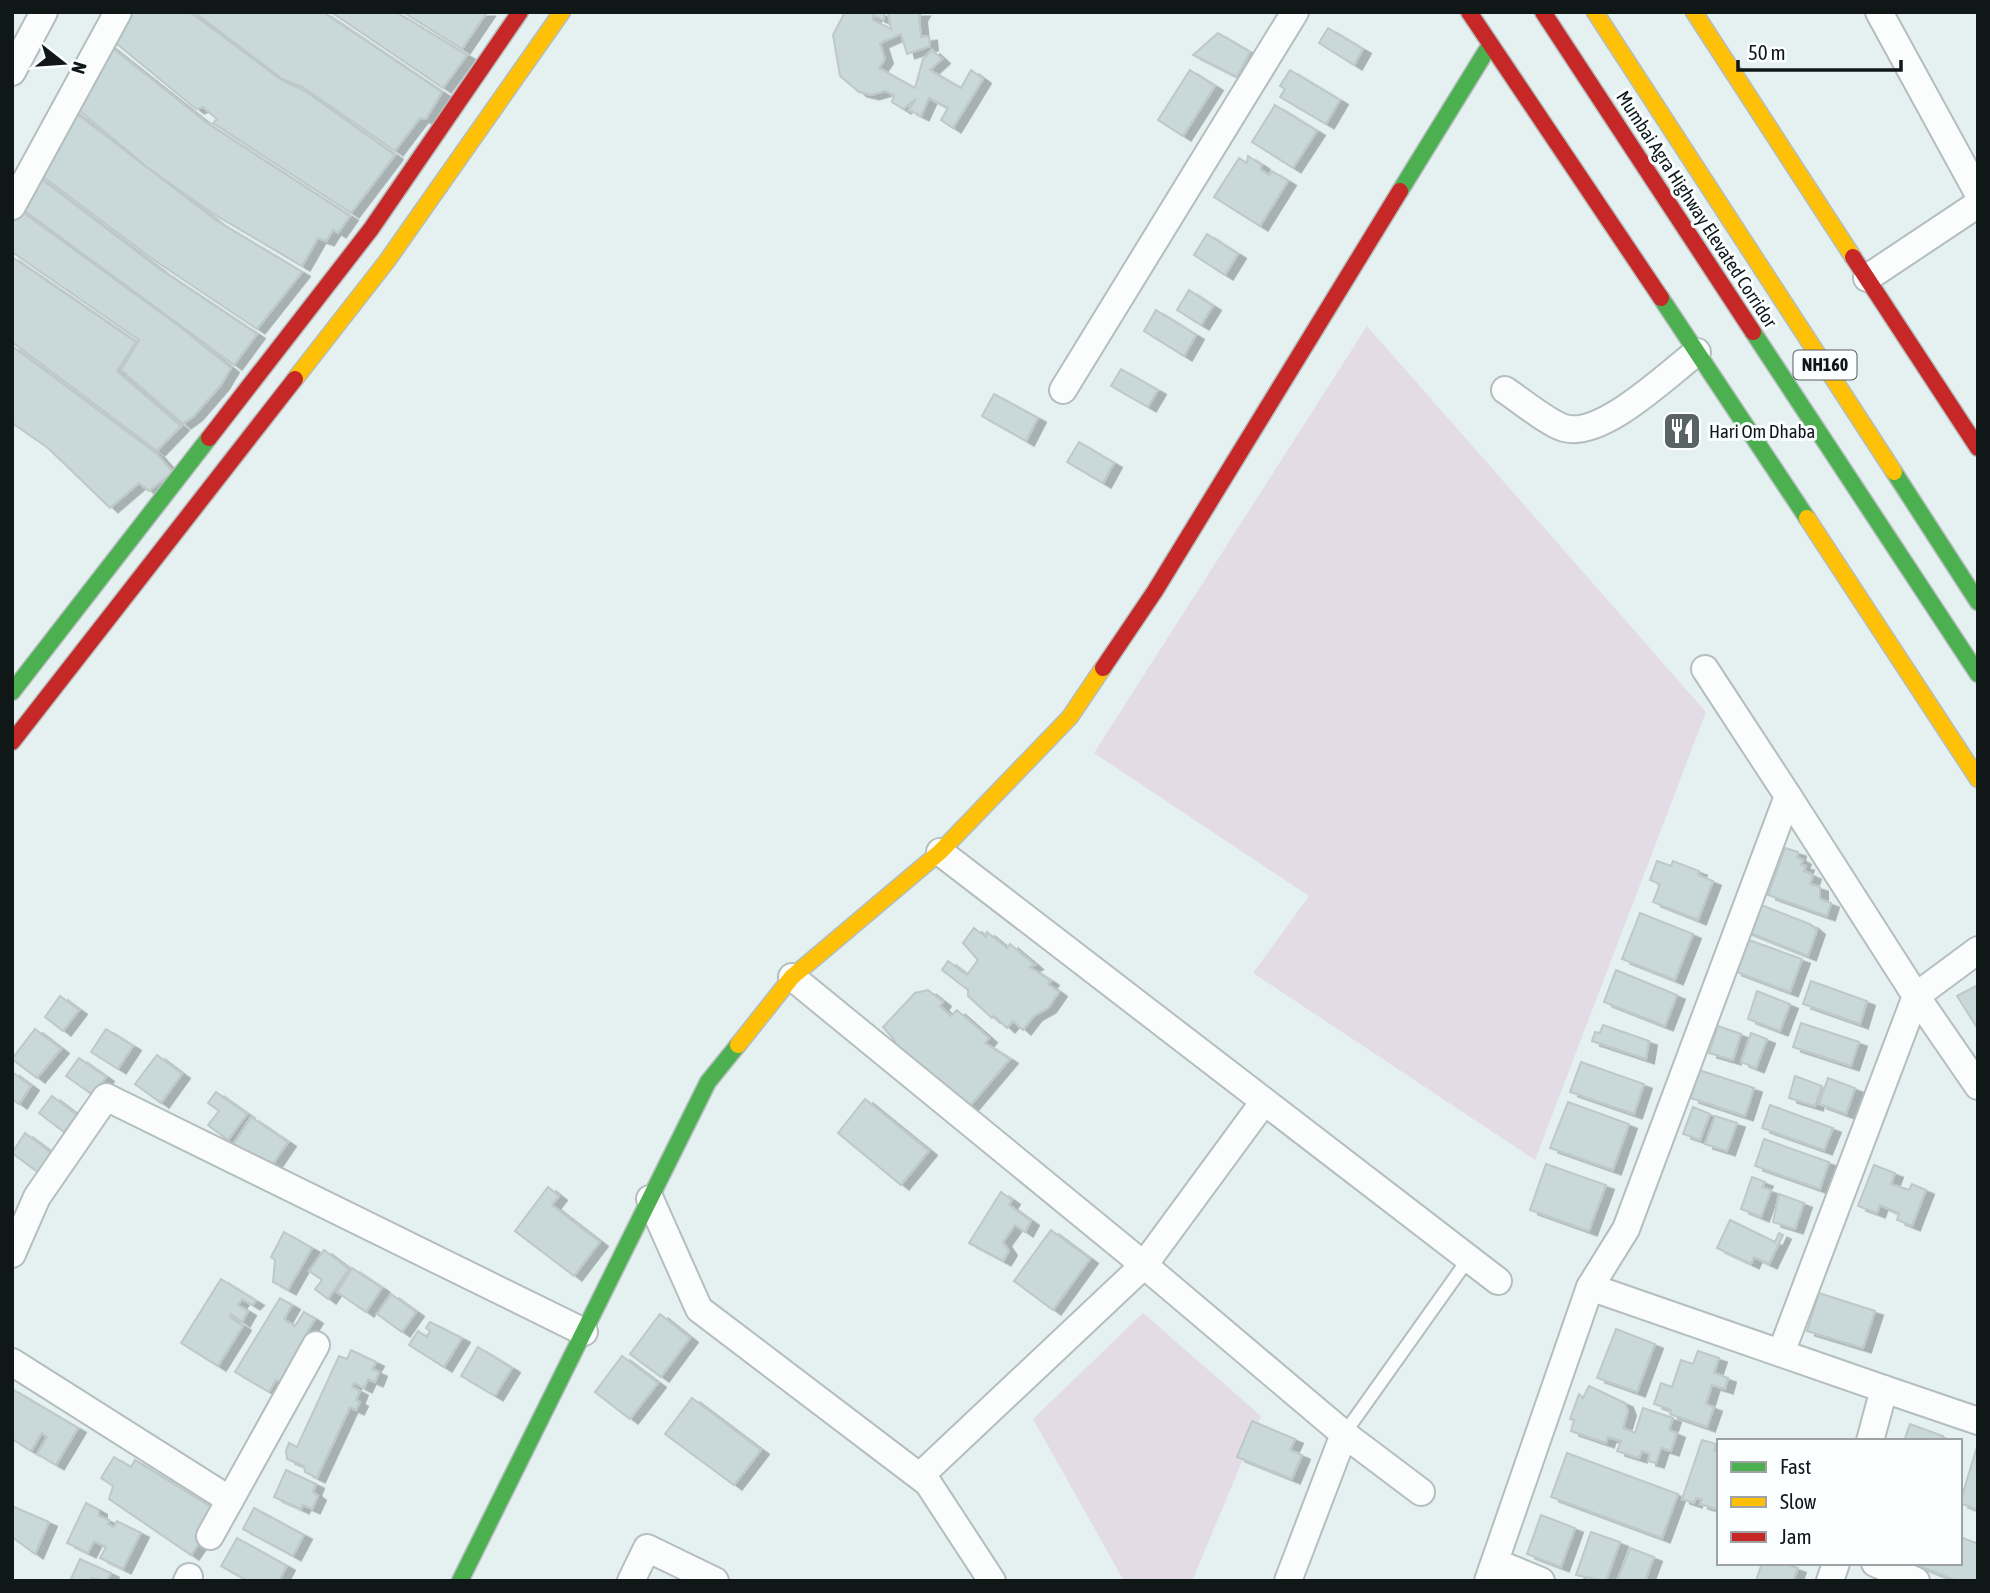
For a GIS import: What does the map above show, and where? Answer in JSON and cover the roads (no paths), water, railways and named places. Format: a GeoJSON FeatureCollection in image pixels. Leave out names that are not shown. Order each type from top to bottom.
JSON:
{"type":"FeatureCollection","features":[{"type":"Feature","properties":{"kind":"main road"},"geometry":{"type":"LineString","coordinates":[[12,692],[371,229],[520,12]]}},
{"type":"Feature","properties":{"kind":"main road"},"geometry":{"type":"LineString","coordinates":[[12,742],[387,261],[562,12]]}},
{"type":"Feature","properties":{"kind":"main road"},"geometry":{"type":"LineString","coordinates":[[1469,12],[1978,779]]}},
{"type":"Feature","properties":{"kind":"main road","name":"Mumbai Agra Highway Elevated Corridor"},"geometry":{"type":"LineString","coordinates":[[1543,12],[1978,674]]}},
{"type":"Feature","properties":{"kind":"main road","name":"Mumbai Agra Highway Elevated Corridor"},"geometry":{"type":"LineString","coordinates":[[1595,12],[1978,602]]}},
{"type":"Feature","properties":{"kind":"main road"},"geometry":{"type":"LineString","coordinates":[[1694,12],[1978,448]]}},
{"type":"Feature","properties":{"kind":"main road"},"geometry":{"type":"LineString","coordinates":[[460,1581],[708,1082],[792,977],[940,852],[1070,717],[1155,591],[1490,45]]}},
{"type":"Feature","properties":{"kind":"street"},"geometry":{"type":"LineString","coordinates":[[12,72],[44,12]]}},
{"type":"Feature","properties":{"kind":"street"},"geometry":{"type":"LineString","coordinates":[[12,206],[118,12]]}},
{"type":"Feature","properties":{"kind":"street"},"geometry":{"type":"LineString","coordinates":[[1063,390],[1295,12]]}},
{"type":"Feature","properties":{"kind":"street"},"geometry":{"type":"LineString","coordinates":[[1879,12],[1978,193]]}},
{"type":"Feature","properties":{"kind":"street"},"geometry":{"type":"LineString","coordinates":[[1867,278],[1978,204]]}},
{"type":"Feature","properties":{"kind":"street"},"geometry":{"type":"LineString","coordinates":[[1505,390],[1564,428],[1586,428],[1612,417],[1697,352]]}},
{"type":"Feature","properties":{"kind":"street"},"geometry":{"type":"LineString","coordinates":[[1705,669],[1916,996],[1978,1086]]}},
{"type":"Feature","properties":{"kind":"street"},"geometry":{"type":"LineString","coordinates":[[1541,1581],[1492,1571],[1590,1287],[1626,1229],[1788,796]]}},
{"type":"Feature","properties":{"kind":"street"},"geometry":{"type":"LineString","coordinates":[[940,852],[1263,1103],[1498,1281]]}},
{"type":"Feature","properties":{"kind":"street"},"geometry":{"type":"LineString","coordinates":[[1781,1353],[1916,996],[1978,950]]}},
{"type":"Feature","properties":{"kind":"street"},"geometry":{"type":"LineString","coordinates":[[792,977],[1144,1265],[1344,1434],[1421,1492]]}},
{"type":"Feature","properties":{"kind":"street"},"geometry":{"type":"LineString","coordinates":[[12,1254],[20,1211],[37,1197],[106,1097],[584,1332]]}},
{"type":"Feature","properties":{"kind":"street"},"geometry":{"type":"LineString","coordinates":[[919,1476],[1144,1265],[1263,1103]]}},
{"type":"Feature","properties":{"kind":"street"},"geometry":{"type":"LineString","coordinates":[[650,1199],[699,1309],[928,1482],[992,1581]]}},
{"type":"Feature","properties":{"kind":"street"},"geometry":{"type":"LineString","coordinates":[[1590,1287],[1978,1420]]}},
{"type":"Feature","properties":{"kind":"street"},"geometry":{"type":"LineString","coordinates":[[210,1536],[316,1345]]}},
{"type":"Feature","properties":{"kind":"street"},"geometry":{"type":"LineString","coordinates":[[12,1363],[230,1500]]}},
{"type":"Feature","properties":{"kind":"street"},"geometry":{"type":"LineString","coordinates":[[1871,1439],[1884,1389]]}},
{"type":"Feature","properties":{"kind":"street"},"geometry":{"type":"LineString","coordinates":[[1288,1581],[1344,1434]]}},
{"type":"Feature","properties":{"kind":"street"},"geometry":{"type":"LineString","coordinates":[[631,1581],[647,1548],[715,1581]]}},
{"type":"Feature","properties":{"kind":"street"},"geometry":{"type":"LineString","coordinates":[[1880,1565],[1916,1581]]}},
{"type":"Feature","properties":{"kind":"lane"},"geometry":{"type":"LineString","coordinates":[[1344,1434],[1469,1258]]}},
{"type":"Feature","properties":{"kind":"place","name":"Hari Om Dhaba"},"geometry":{"type":"Point","coordinates":[1682,431]}}]}
